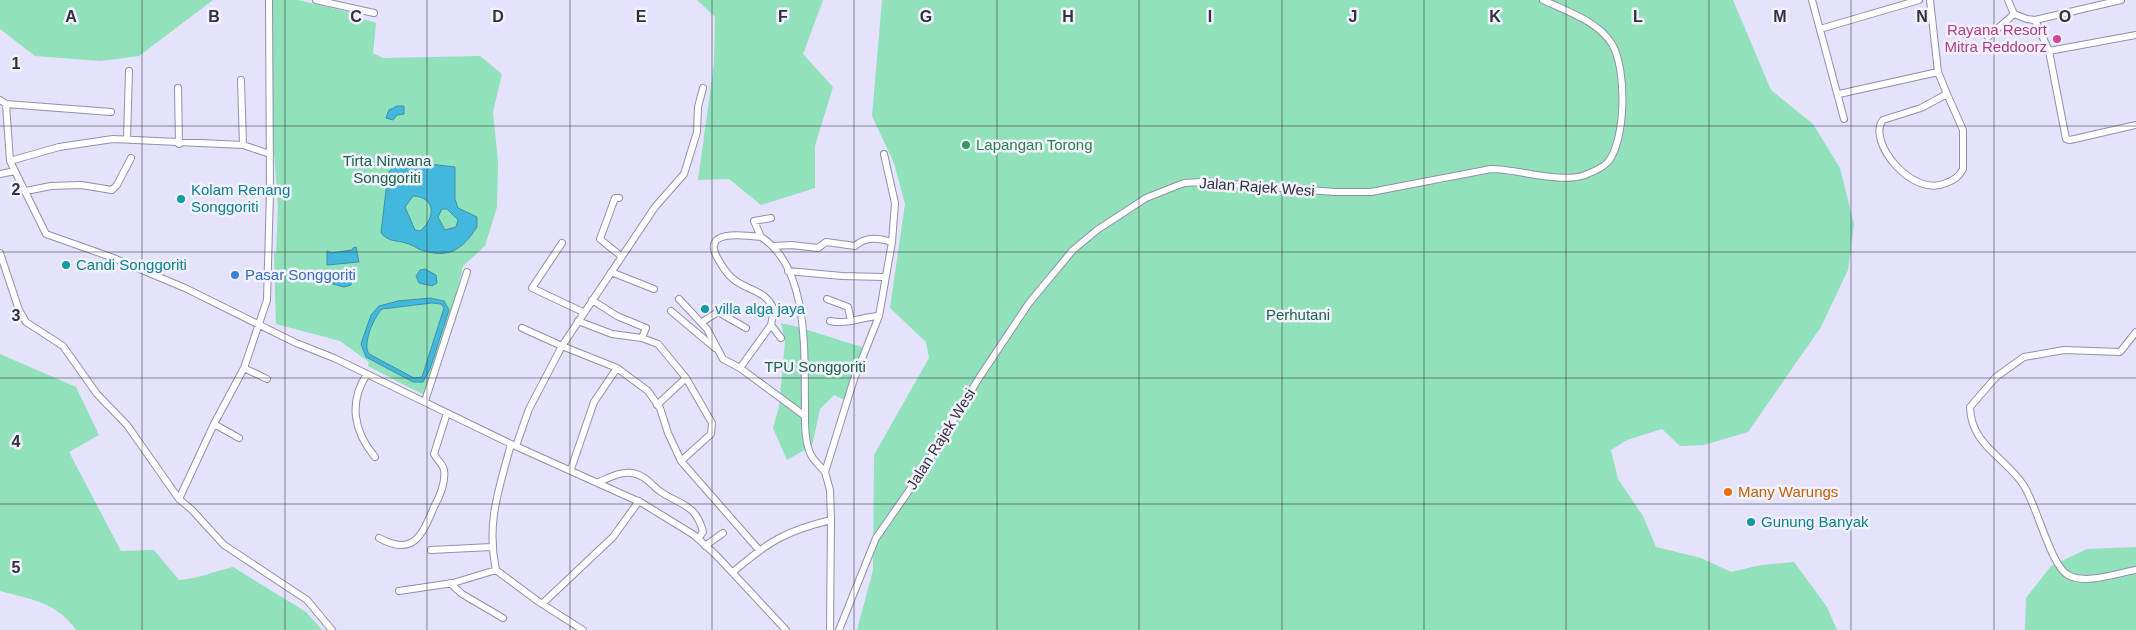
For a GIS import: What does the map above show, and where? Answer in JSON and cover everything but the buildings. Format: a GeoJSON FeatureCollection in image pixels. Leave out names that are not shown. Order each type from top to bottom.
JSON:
{"type":"FeatureCollection","features":[{"type":"Feature","properties":{"kind":"street"},"geometry":{"type":"LineString","coordinates":[[179,499],[214,424],[244,368],[267,300],[270,154],[269,0]]}},
{"type":"Feature","properties":{"kind":"street"},"geometry":{"type":"LineString","coordinates":[[316,0],[374,12]]}},
{"type":"Feature","properties":{"kind":"street","name":"Jalan Rajek Wesi"},"geometry":{"type":"LineString","coordinates":[[839,630],[876,538],[922,472],[1029,303],[1073,250],[1097,230],[1146,198],[1184,183],[1202,182],[1335,192],[1371,192],[1491,169],[1576,178],[1601,168],[1609,161],[1618,142],[1621,127],[1622,85],[1618,59],[1612,44],[1593,26],[1543,0]]}},
{"type":"Feature","properties":{"kind":"street"},"geometry":{"type":"LineString","coordinates":[[1812,0],[1844,119]]}},
{"type":"Feature","properties":{"kind":"street"},"geometry":{"type":"LineString","coordinates":[[1820,30],[1919,0]]}},
{"type":"Feature","properties":{"kind":"street"},"geometry":{"type":"LineString","coordinates":[[1930,0],[1938,72],[1962,130],[1963,169],[1955,179],[1940,186],[1923,185],[1906,177],[1898,170],[1887,153],[1879,130],[1880,124],[1883,120],[1930,105],[1947,94]]}},
{"type":"Feature","properties":{"kind":"street"},"geometry":{"type":"LineString","coordinates":[[2008,0],[2014,14]]}},
{"type":"Feature","properties":{"kind":"street"},"geometry":{"type":"LineString","coordinates":[[2014,14],[2035,20],[2121,0]]}},
{"type":"Feature","properties":{"kind":"street"},"geometry":{"type":"LineString","coordinates":[[1988,37],[2014,14]]}},
{"type":"Feature","properties":{"kind":"street"},"geometry":{"type":"LineString","coordinates":[[2035,20],[2049,52],[2067,140],[2136,125]]}},
{"type":"Feature","properties":{"kind":"street"},"geometry":{"type":"LineString","coordinates":[[2049,52],[2136,35]]}},
{"type":"Feature","properties":{"kind":"street"},"geometry":{"type":"LineString","coordinates":[[127,139],[129,71]]}},
{"type":"Feature","properties":{"kind":"street"},"geometry":{"type":"LineString","coordinates":[[1838,94],[1938,72]]}},
{"type":"Feature","properties":{"kind":"street"},"geometry":{"type":"LineString","coordinates":[[241,80],[243,145]]}},
{"type":"Feature","properties":{"kind":"street"},"geometry":{"type":"LineString","coordinates":[[178,88],[180,144]]}},
{"type":"Feature","properties":{"kind":"street"},"geometry":{"type":"LineString","coordinates":[[583,630],[542,604],[496,570],[491,547],[491,524],[513,445],[529,409],[562,346],[620,256],[655,207],[684,174],[697,132],[698,106],[703,88]]}},
{"type":"Feature","properties":{"kind":"street"},"geometry":{"type":"LineString","coordinates":[[0,100],[6,104],[111,112]]}},
{"type":"Feature","properties":{"kind":"street"},"geometry":{"type":"LineString","coordinates":[[6,104],[10,161],[26,191],[39,224],[46,234],[111,257],[185,288],[260,325],[425,401],[513,445],[571,469],[639,502],[698,539],[733,572],[786,630]]}},
{"type":"Feature","properties":{"kind":"street"},"geometry":{"type":"LineString","coordinates":[[10,161],[59,147],[127,139],[180,144],[243,145],[270,154]]}},
{"type":"Feature","properties":{"kind":"street"},"geometry":{"type":"LineString","coordinates":[[830,630],[831,520],[830,490],[826,472],[854,379],[879,316],[884,276],[892,242],[895,203],[884,154]]}},
{"type":"Feature","properties":{"kind":"street"},"geometry":{"type":"LineString","coordinates":[[26,191],[51,186],[81,185],[112,190],[117,185],[132,158]]}},
{"type":"Feature","properties":{"kind":"street"},"geometry":{"type":"LineString","coordinates":[[0,174],[15,171]]}},
{"type":"Feature","properties":{"kind":"street"},"geometry":{"type":"LineString","coordinates":[[619,198],[616,198],[610,207],[600,239],[620,256]]}},
{"type":"Feature","properties":{"kind":"street"},"geometry":{"type":"LineString","coordinates":[[771,218],[754,221],[761,237],[772,246],[784,261],[800,300],[803,317],[805,416],[809,448],[811,456],[826,472]]}},
{"type":"Feature","properties":{"kind":"street"},"geometry":{"type":"LineString","coordinates":[[740,368],[771,324],[774,310],[772,303],[764,294],[732,278],[713,248],[714,242],[722,237],[761,237]]}},
{"type":"Feature","properties":{"kind":"street"},"geometry":{"type":"LineString","coordinates":[[772,246],[791,245],[818,248],[826,242],[855,246],[863,240],[869,239],[892,242]]}},
{"type":"Feature","properties":{"kind":"street"},"geometry":{"type":"LineString","coordinates":[[562,242],[532,288],[583,312]]}},
{"type":"Feature","properties":{"kind":"street"},"geometry":{"type":"LineString","coordinates":[[0,253],[19,310],[26,322],[64,346],[92,387],[127,425],[179,499],[192,510],[224,545],[307,600],[332,630]]}},
{"type":"Feature","properties":{"kind":"street"},"geometry":{"type":"LineString","coordinates":[[788,271],[842,276],[884,276]]}},
{"type":"Feature","properties":{"kind":"street"},"geometry":{"type":"LineString","coordinates":[[425,401],[467,272]]}},
{"type":"Feature","properties":{"kind":"street"},"geometry":{"type":"LineString","coordinates":[[611,272],[654,289]]}},
{"type":"Feature","properties":{"kind":"street"},"geometry":{"type":"LineString","coordinates":[[679,299],[702,322],[723,359],[740,368],[805,416]]}},
{"type":"Feature","properties":{"kind":"street"},"geometry":{"type":"LineString","coordinates":[[592,300],[616,316],[646,328],[642,338]]}},
{"type":"Feature","properties":{"kind":"street"},"geometry":{"type":"LineString","coordinates":[[827,300],[848,307],[851,321]]}},
{"type":"Feature","properties":{"kind":"street"},"geometry":{"type":"LineString","coordinates":[[671,311],[718,351]]}},
{"type":"Feature","properties":{"kind":"street"},"geometry":{"type":"LineString","coordinates":[[702,322],[718,312],[746,328]]}},
{"type":"Feature","properties":{"kind":"street"},"geometry":{"type":"LineString","coordinates":[[830,321],[845,324],[851,321],[879,316]]}},
{"type":"Feature","properties":{"kind":"street"},"geometry":{"type":"LineString","coordinates":[[578,321],[612,334],[642,338],[658,344],[686,378],[712,424],[713,430],[681,461]]}},
{"type":"Feature","properties":{"kind":"street"},"geometry":{"type":"LineString","coordinates":[[771,324],[781,338]]}},
{"type":"Feature","properties":{"kind":"street"},"geometry":{"type":"LineString","coordinates":[[522,328],[617,368],[648,391],[657,405],[681,461],[759,550]]}},
{"type":"Feature","properties":{"kind":"street"},"geometry":{"type":"LineString","coordinates":[[2136,332],[2120,352],[2049,351],[2016,360],[1996,377],[1970,407],[1974,430],[1985,446],[2023,484],[2032,500],[2054,556],[2067,574],[2078,578],[2088,578],[2136,570]]}},
{"type":"Feature","properties":{"kind":"street"},"geometry":{"type":"LineString","coordinates":[[244,368],[267,379]]}},
{"type":"Feature","properties":{"kind":"street"},"geometry":{"type":"LineString","coordinates":[[571,469],[594,402],[617,368]]}},
{"type":"Feature","properties":{"kind":"street"},"geometry":{"type":"LineString","coordinates":[[367,374],[362,382],[356,402],[356,420],[360,436],[375,457]]}},
{"type":"Feature","properties":{"kind":"street"},"geometry":{"type":"LineString","coordinates":[[657,405],[686,378]]}},
{"type":"Feature","properties":{"kind":"street"},"geometry":{"type":"LineString","coordinates":[[379,538],[400,546],[410,544],[420,538],[442,490],[444,472],[434,454],[447,413]]}},
{"type":"Feature","properties":{"kind":"street"},"geometry":{"type":"LineString","coordinates":[[214,424],[239,438]]}},
{"type":"Feature","properties":{"kind":"street"},"geometry":{"type":"LineString","coordinates":[[599,482],[621,473],[631,472],[645,477],[657,489],[677,499],[698,517],[703,532],[698,539]]}},
{"type":"Feature","properties":{"kind":"street"},"geometry":{"type":"LineString","coordinates":[[542,604],[613,537],[639,502]]}},
{"type":"Feature","properties":{"kind":"street"},"geometry":{"type":"LineString","coordinates":[[733,572],[759,550],[788,532],[831,520]]}},
{"type":"Feature","properties":{"kind":"street"},"geometry":{"type":"LineString","coordinates":[[705,546],[723,533]]}},
{"type":"Feature","properties":{"kind":"street"},"geometry":{"type":"LineString","coordinates":[[431,550],[491,547]]}},
{"type":"Feature","properties":{"kind":"street"},"geometry":{"type":"LineString","coordinates":[[398,591],[450,583],[482,576],[496,570]]}},
{"type":"Feature","properties":{"kind":"street"},"geometry":{"type":"LineString","coordinates":[[450,583],[462,594],[503,618]]}},
{"type":"Feature","properties":{"kind":"green space"},"geometry":{"type":"Polygon","coordinates":[[[0,0],[213,0],[139,56],[101,61],[35,56],[0,29],[0,0]]]}},
{"type":"Feature","properties":{"kind":"green space","name":"Tirta Nirwana Songgoriti"},"geometry":{"type":"Polygon","coordinates":[[[272,0],[298,0],[356,14],[356,17],[376,23],[373,53],[383,58],[480,56],[502,74],[493,112],[498,162],[497,207],[485,246],[463,266],[449,325],[425,393],[422,394],[368,366],[369,362],[340,341],[276,324],[274,253],[276,253],[278,208],[272,123],[272,0]]]}},
{"type":"Feature","properties":{"kind":"green space"},"geometry":{"type":"Polygon","coordinates":[[[697,0],[823,0],[803,54],[833,87],[815,146],[815,188],[761,205],[729,179],[698,180],[714,64],[715,17],[697,0]]]}},
{"type":"Feature","properties":{"kind":"green space","name":"Perhutani"},"geometry":{"type":"Polygon","coordinates":[[[882,0],[1733,0],[1771,90],[1813,124],[1840,168],[1854,224],[1848,270],[1821,327],[1748,432],[1704,445],[1680,446],[1662,429],[1627,440],[1611,450],[1618,479],[1643,516],[1656,547],[1701,558],[1731,572],[1761,565],[1794,562],[1827,607],[1837,630],[857,630],[873,570],[874,455],[929,358],[926,342],[890,308],[905,204],[894,163],[872,116],[882,0]]]}},
{"type":"Feature","properties":{"kind":"green space","name":"TPU Songgoriti"},"geometry":{"type":"Polygon","coordinates":[[[781,323],[863,347],[845,400],[834,395],[820,409],[812,446],[787,460],[773,428],[779,407],[785,342],[781,323]]]}},
{"type":"Feature","properties":{"kind":"green space"},"geometry":{"type":"Polygon","coordinates":[[[0,354],[76,387],[99,435],[69,452],[121,551],[154,550],[179,580],[199,577],[233,567],[306,612],[322,630],[76,630],[69,621],[52,607],[32,599],[0,591],[0,354]]]}},
{"type":"Feature","properties":{"kind":"green space"},"geometry":{"type":"Polygon","coordinates":[[[2136,547],[2136,630],[2025,630],[2026,598],[2051,566],[2087,549],[2136,547]]]}},
{"type":"Feature","properties":{"kind":"water"},"geometry":{"type":"Polygon","coordinates":[[[397,106],[404,106],[404,114],[397,115],[393,120],[386,118],[389,110],[397,106]]]}},
{"type":"Feature","properties":{"kind":"water"},"geometry":{"type":"Polygon","coordinates":[[[404,161],[455,167],[455,199],[458,208],[477,217],[477,227],[460,247],[447,253],[431,253],[390,239],[381,233],[388,173],[397,162],[404,161]],[[413,196],[405,207],[415,230],[420,231],[429,220],[431,214],[430,204],[421,197],[413,196]],[[442,209],[438,217],[445,230],[456,227],[458,220],[447,209],[442,209]]]}},
{"type":"Feature","properties":{"kind":"water"},"geometry":{"type":"Polygon","coordinates":[[[356,247],[359,262],[327,265],[327,251],[331,253],[352,250],[356,247]]]}},
{"type":"Feature","properties":{"kind":"water"},"geometry":{"type":"Polygon","coordinates":[[[425,269],[436,275],[437,283],[432,286],[419,283],[416,276],[420,270],[425,269]]]}},
{"type":"Feature","properties":{"kind":"water"},"geometry":{"type":"Polygon","coordinates":[[[349,275],[352,278],[351,285],[344,287],[333,284],[332,278],[349,275]]]}},
{"type":"Feature","properties":{"kind":"water"},"geometry":{"type":"Polygon","coordinates":[[[430,298],[444,301],[449,310],[430,369],[423,382],[413,382],[366,357],[361,344],[371,315],[379,306],[398,301],[430,298]],[[432,303],[382,309],[368,337],[367,350],[369,354],[414,378],[422,377],[444,308],[441,304],[432,303]]]}},
{"type":"Feature","properties":{"kind":"place","name":"Rayana Resort Mitra Reddoorz"},"geometry":{"type":"Point","coordinates":[2057,39]}},
{"type":"Feature","properties":{"kind":"place","name":"Lapangan Torong"},"geometry":{"type":"Point","coordinates":[966,145]}},
{"type":"Feature","properties":{"kind":"place","name":"Kolam Renang Songgoriti"},"geometry":{"type":"Point","coordinates":[181,199]}},
{"type":"Feature","properties":{"kind":"place","name":"Candi Songgoriti"},"geometry":{"type":"Point","coordinates":[66,265]}},
{"type":"Feature","properties":{"kind":"place","name":"Pasar Songgoriti"},"geometry":{"type":"Point","coordinates":[235,275]}},
{"type":"Feature","properties":{"kind":"place","name":"villa alga jaya"},"geometry":{"type":"Point","coordinates":[705,309]}},
{"type":"Feature","properties":{"kind":"place","name":"Many Warungs"},"geometry":{"type":"Point","coordinates":[1728,492]}},
{"type":"Feature","properties":{"kind":"place","name":"Gunung Banyak"},"geometry":{"type":"Point","coordinates":[1751,522]}}]}
